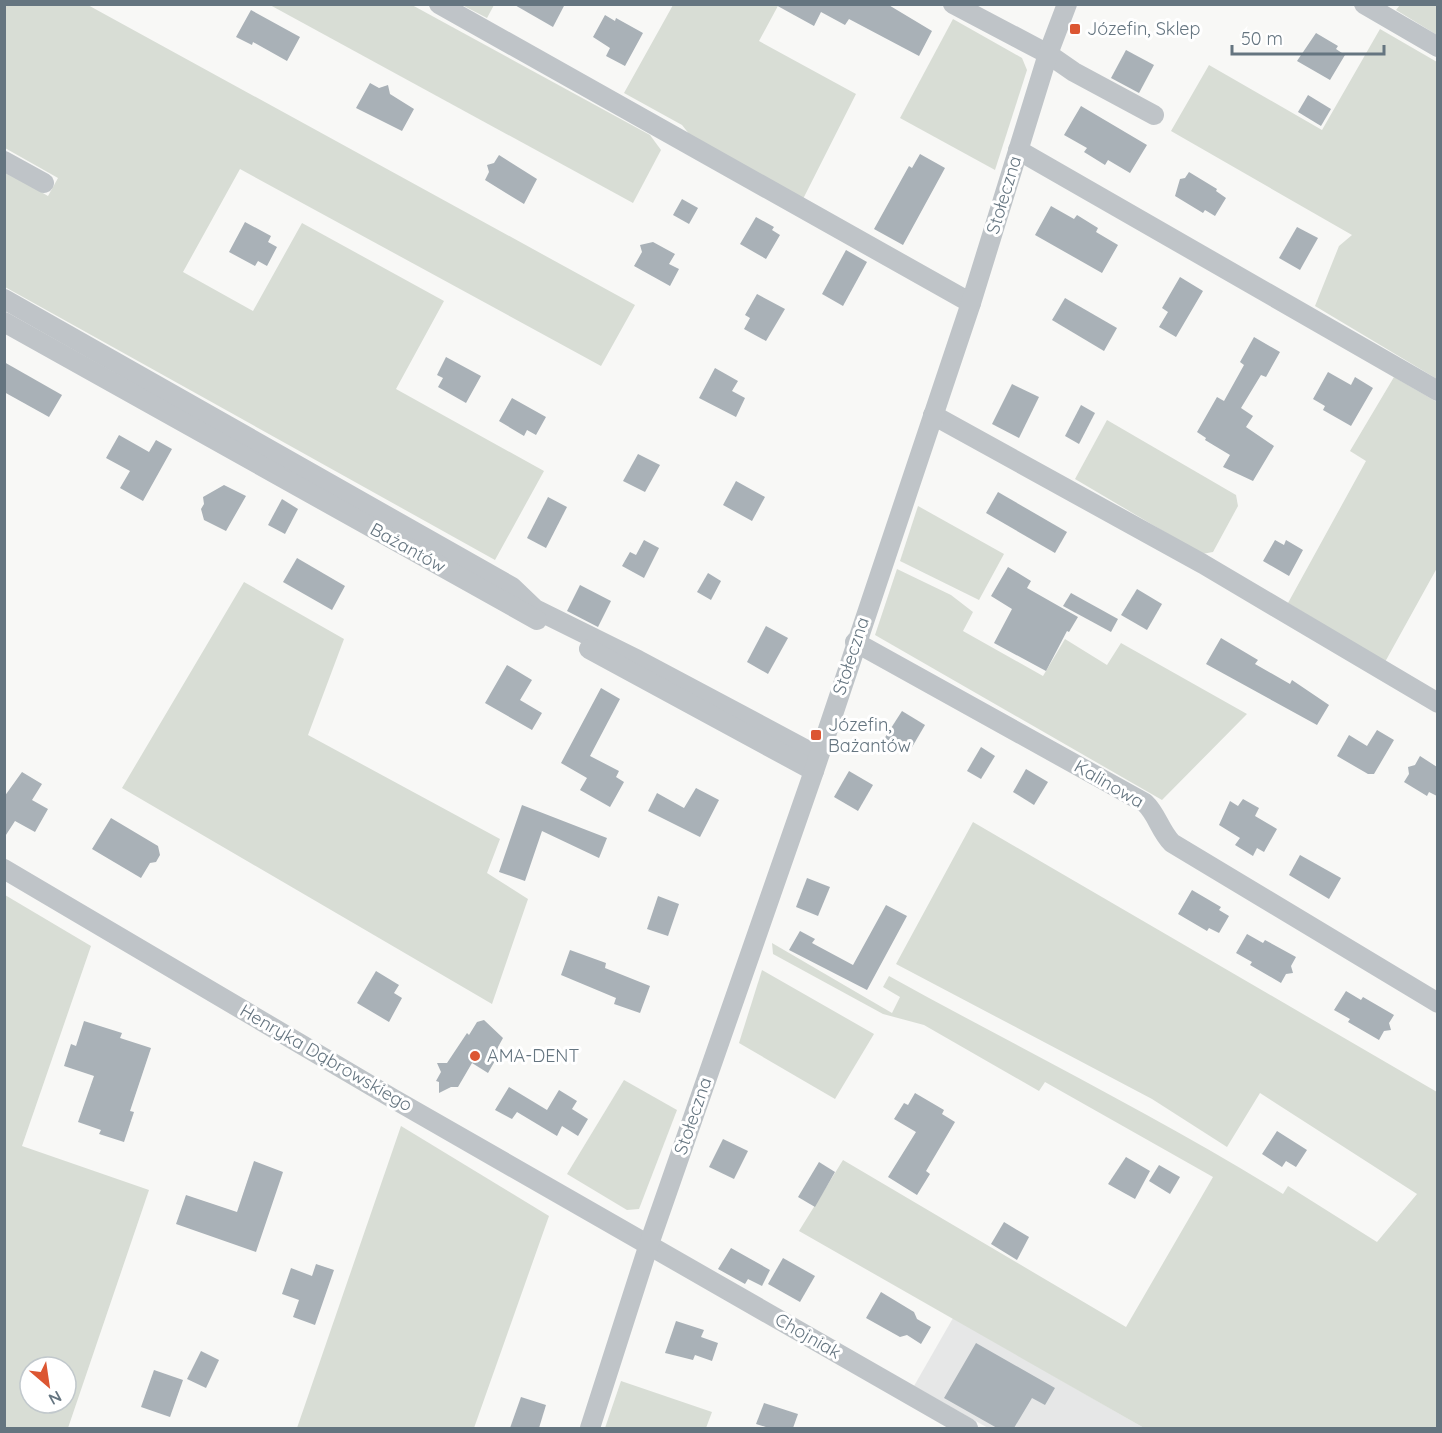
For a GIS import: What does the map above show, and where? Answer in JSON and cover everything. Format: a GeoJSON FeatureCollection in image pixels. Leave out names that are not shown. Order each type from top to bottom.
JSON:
{"type":"FeatureCollection","features":[{"type":"Feature","properties":{"kind":"street"},"geometry":{"type":"LineString","coordinates":[[439,4],[971,303]]}},
{"type":"Feature","properties":{"kind":"street"},"geometry":{"type":"LineString","coordinates":[[953,4],[1154,114]]}},
{"type":"Feature","properties":{"kind":"street","name":"Stołeczna"},"geometry":{"type":"LineString","coordinates":[[590,1428],[649,1244],[816,764],[855,642],[971,303],[1048,54],[1066,4]]}},
{"type":"Feature","properties":{"kind":"street"},"geometry":{"type":"LineString","coordinates":[[1364,4],[1437,47]]}},
{"type":"Feature","properties":{"kind":"street"},"geometry":{"type":"LineString","coordinates":[[1018,150],[1437,391]]}},
{"type":"Feature","properties":{"kind":"street"},"geometry":{"type":"LineString","coordinates":[[4,161],[44,183]]}},
{"type":"Feature","properties":{"kind":"street"},"geometry":{"type":"LineString","coordinates":[[4,298],[512,587],[535,609],[638,660],[816,764]]}},
{"type":"Feature","properties":{"kind":"street","name":"Bażantów"},"geometry":{"type":"LineString","coordinates":[[4,322],[654,686],[816,764]]}},
{"type":"Feature","properties":{"kind":"street"},"geometry":{"type":"LineString","coordinates":[[933,415],[1203,564],[1437,703]]}},
{"type":"Feature","properties":{"kind":"street","name":"Kalinowa"},"geometry":{"type":"LineString","coordinates":[[855,642],[1145,802],[1152,809],[1163,834],[1173,843],[1437,1003]]}},
{"type":"Feature","properties":{"kind":"street","name":"Henryka Dąbrowskiego"},"geometry":{"type":"LineString","coordinates":[[4,869],[392,1098],[649,1244]]}},
{"type":"Feature","properties":{"kind":"street","name":"Chojniak"},"geometry":{"type":"LineString","coordinates":[[649,1244],[968,1428]]}},
{"type":"Feature","properties":{"kind":"shaded area"},"geometry":{"type":"Polygon","coordinates":[[[86,4],[635,305],[601,366],[240,169],[183,272],[253,311],[302,223],[444,301],[396,389],[544,471],[495,560],[5,287],[5,171],[48,196],[58,178],[5,148],[5,5],[86,4]]]}},
{"type":"Feature","properties":{"kind":"shaded area"},"geometry":{"type":"Polygon","coordinates":[[[779,4],[759,41],[856,94],[803,199],[694,140],[682,125],[624,93],[673,5],[779,4]]]}},
{"type":"Feature","properties":{"kind":"shaded area"},"geometry":{"type":"Polygon","coordinates":[[[270,5],[412,5],[650,135],[661,150],[633,203],[270,5]]]}},
{"type":"Feature","properties":{"kind":"shaded area"},"geometry":{"type":"Polygon","coordinates":[[[462,5],[494,5],[487,18],[462,5]]]}},
{"type":"Feature","properties":{"kind":"shaded area"},"geometry":{"type":"Polygon","coordinates":[[[1400,5],[1437,5],[1437,35],[1396,10],[1400,5]]]}},
{"type":"Feature","properties":{"kind":"shaded area"},"geometry":{"type":"Polygon","coordinates":[[[953,19],[1022,58],[1027,70],[995,170],[900,118],[953,19]]]}},
{"type":"Feature","properties":{"kind":"shaded area"},"geometry":{"type":"Polygon","coordinates":[[[1380,29],[1437,62],[1437,379],[1315,306],[1339,246],[1352,235],[1171,131],[1209,65],[1322,130],[1380,29]]]}},
{"type":"Feature","properties":{"kind":"shaded area"},"geometry":{"type":"Polygon","coordinates":[[[1394,377],[1437,402],[1437,568],[1385,662],[1288,603],[1366,461],[1350,451],[1394,377]]]}},
{"type":"Feature","properties":{"kind":"shaded area"},"geometry":{"type":"Polygon","coordinates":[[[1107,420],[1236,495],[1238,506],[1213,552],[1202,554],[1075,479],[1107,420]]]}},
{"type":"Feature","properties":{"kind":"shaded area"},"geometry":{"type":"Polygon","coordinates":[[[918,506],[1004,554],[979,600],[900,561],[918,506]]]}},
{"type":"Feature","properties":{"kind":"shaded area"},"geometry":{"type":"Polygon","coordinates":[[[897,569],[951,595],[973,612],[963,631],[1043,676],[1065,639],[1107,665],[1121,643],[1247,714],[1162,800],[875,635],[897,569]]]}},
{"type":"Feature","properties":{"kind":"shaded area"},"geometry":{"type":"Polygon","coordinates":[[[244,582],[344,639],[308,735],[500,839],[487,873],[528,899],[492,1004],[122,788],[244,582]]]}},
{"type":"Feature","properties":{"kind":"shaded area"},"geometry":{"type":"Polygon","coordinates":[[[973,822],[1437,1092],[1437,1428],[1144,1428],[799,1231],[843,1160],[1126,1327],[1213,1177],[1045,1082],[1039,1091],[924,1025],[883,1014],[773,954],[772,943],[892,1013],[900,997],[883,987],[889,976],[1137,1110],[1283,1194],[1288,1186],[1377,1242],[1417,1194],[1260,1093],[1227,1147],[1152,1099],[896,964],[973,822]]]}},
{"type":"Feature","properties":{"kind":"shaded area"},"geometry":{"type":"Polygon","coordinates":[[[5,895],[91,946],[22,1146],[149,1190],[78,1399],[78,1355],[18,1355],[18,1415],[72,1415],[68,1428],[5,1428],[5,895]]]}},
{"type":"Feature","properties":{"kind":"shaded area"},"geometry":{"type":"Polygon","coordinates":[[[762,970],[874,1034],[835,1099],[739,1043],[762,970]]]}},
{"type":"Feature","properties":{"kind":"shaded area"},"geometry":{"type":"Polygon","coordinates":[[[624,1080],[677,1110],[639,1209],[627,1210],[567,1174],[624,1080]]]}},
{"type":"Feature","properties":{"kind":"shaded area"},"geometry":{"type":"Polygon","coordinates":[[[401,1126],[549,1216],[474,1428],[297,1428],[401,1126]]]}},
{"type":"Feature","properties":{"kind":"shaded area"},"geometry":{"type":"Polygon","coordinates":[[[953,1318],[1144,1428],[988,1428],[914,1386],[953,1318]]]}},
{"type":"Feature","properties":{"kind":"shaded area"},"geometry":{"type":"Polygon","coordinates":[[[621,1381],[712,1412],[706,1428],[605,1428],[621,1381]]]}},
{"type":"Feature","properties":{"kind":"building"},"geometry":{"type":"Polygon","coordinates":[[[513,4],[565,4],[553,27],[513,4]]]}},
{"type":"Feature","properties":{"kind":"building"},"geometry":{"type":"Polygon","coordinates":[[[774,4],[887,4],[932,31],[919,56],[849,19],[845,25],[821,12],[814,26],[774,4]]]}},
{"type":"Feature","properties":{"kind":"building"},"geometry":{"type":"Polygon","coordinates":[[[251,10],[300,37],[287,61],[253,42],[252,45],[236,37],[251,10]]]}},
{"type":"Feature","properties":{"kind":"building"},"geometry":{"type":"Polygon","coordinates":[[[605,15],[615,21],[616,18],[643,33],[625,66],[606,56],[610,48],[593,37],[605,15]]]}},
{"type":"Feature","properties":{"kind":"building"},"geometry":{"type":"Polygon","coordinates":[[[1316,33],[1338,46],[1336,49],[1345,55],[1330,80],[1297,61],[1316,33]]]}},
{"type":"Feature","properties":{"kind":"building"},"geometry":{"type":"Polygon","coordinates":[[[1126,50],[1154,65],[1139,93],[1111,78],[1126,50]]]}},
{"type":"Feature","properties":{"kind":"building"},"geometry":{"type":"Polygon","coordinates":[[[370,83],[379,88],[388,85],[390,94],[414,109],[402,131],[356,108],[370,83]]]}},
{"type":"Feature","properties":{"kind":"building"},"geometry":{"type":"Polygon","coordinates":[[[1308,95],[1331,109],[1321,126],[1298,112],[1308,95]]]}},
{"type":"Feature","properties":{"kind":"building"},"geometry":{"type":"Polygon","coordinates":[[[1081,106],[1147,145],[1130,173],[1108,160],[1105,165],[1084,152],[1087,148],[1064,135],[1081,106]]]}},
{"type":"Feature","properties":{"kind":"building"},"geometry":{"type":"Polygon","coordinates":[[[920,154],[945,168],[903,245],[874,229],[909,166],[912,168],[920,154]]]}},
{"type":"Feature","properties":{"kind":"building"},"geometry":{"type":"Polygon","coordinates":[[[499,155],[537,179],[524,204],[485,180],[489,172],[487,165],[494,163],[499,155]]]}},
{"type":"Feature","properties":{"kind":"building"},"geometry":{"type":"Polygon","coordinates":[[[1189,172],[1217,189],[1216,191],[1226,198],[1215,216],[1205,210],[1203,213],[1175,196],[1180,179],[1185,178],[1189,172]]]}},
{"type":"Feature","properties":{"kind":"building"},"geometry":{"type":"Polygon","coordinates":[[[682,199],[698,208],[689,224],[673,215],[682,199]]]}},
{"type":"Feature","properties":{"kind":"building"},"geometry":{"type":"Polygon","coordinates":[[[1051,206],[1074,219],[1077,215],[1098,228],[1096,232],[1118,245],[1102,273],[1035,235],[1051,206]]]}},
{"type":"Feature","properties":{"kind":"building"},"geometry":{"type":"Polygon","coordinates":[[[756,217],[774,227],[772,230],[780,235],[766,259],[740,244],[756,217]]]}},
{"type":"Feature","properties":{"kind":"building"},"geometry":{"type":"Polygon","coordinates":[[[245,222],[271,236],[268,242],[277,247],[267,266],[258,261],[255,266],[229,252],[245,222]]]}},
{"type":"Feature","properties":{"kind":"building"},"geometry":{"type":"Polygon","coordinates":[[[1297,227],[1318,238],[1300,270],[1279,258],[1297,227]]]}},
{"type":"Feature","properties":{"kind":"building"},"geometry":{"type":"Polygon","coordinates":[[[653,242],[675,254],[669,264],[679,269],[670,286],[634,266],[642,252],[640,245],[653,242]]]}},
{"type":"Feature","properties":{"kind":"building"},"geometry":{"type":"Polygon","coordinates":[[[846,250],[867,262],[843,306],[822,294],[846,250]]]}},
{"type":"Feature","properties":{"kind":"building"},"geometry":{"type":"Polygon","coordinates":[[[1180,277],[1203,291],[1176,337],[1159,327],[1168,312],[1162,308],[1180,277]]]}},
{"type":"Feature","properties":{"kind":"building"},"geometry":{"type":"Polygon","coordinates":[[[757,294],[785,309],[766,341],[744,329],[750,318],[745,315],[757,294]]]}},
{"type":"Feature","properties":{"kind":"building"},"geometry":{"type":"Polygon","coordinates":[[[1065,298],[1117,328],[1104,351],[1052,320],[1065,298]]]}},
{"type":"Feature","properties":{"kind":"building"},"geometry":{"type":"Polygon","coordinates":[[[1254,337],[1280,352],[1266,377],[1261,375],[1241,408],[1253,416],[1246,427],[1274,446],[1253,481],[1223,467],[1230,455],[1205,440],[1206,438],[1197,432],[1217,397],[1224,401],[1244,365],[1240,362],[1254,337]]]}},
{"type":"Feature","properties":{"kind":"building"},"geometry":{"type":"Polygon","coordinates":[[[446,357],[481,376],[466,403],[438,387],[443,378],[437,375],[446,357]]]}},
{"type":"Feature","properties":{"kind":"building"},"geometry":{"type":"Polygon","coordinates":[[[4,362],[62,395],[49,417],[4,392],[4,362]]]}},
{"type":"Feature","properties":{"kind":"building"},"geometry":{"type":"Polygon","coordinates":[[[715,368],[738,381],[732,391],[745,398],[736,417],[699,398],[715,368]]]}},
{"type":"Feature","properties":{"kind":"building"},"geometry":{"type":"Polygon","coordinates":[[[1328,372],[1351,385],[1355,377],[1373,388],[1351,426],[1323,410],[1325,406],[1313,399],[1328,372]]]}},
{"type":"Feature","properties":{"kind":"building"},"geometry":{"type":"Polygon","coordinates":[[[1012,384],[1039,397],[1019,438],[992,424],[1012,384]]]}},
{"type":"Feature","properties":{"kind":"building"},"geometry":{"type":"Polygon","coordinates":[[[512,398],[546,417],[536,435],[527,430],[524,436],[499,421],[512,398]]]}},
{"type":"Feature","properties":{"kind":"building"},"geometry":{"type":"Polygon","coordinates":[[[1081,405],[1095,413],[1079,444],[1065,436],[1081,405]]]}},
{"type":"Feature","properties":{"kind":"building"},"geometry":{"type":"Polygon","coordinates":[[[119,435],[149,452],[156,440],[172,449],[143,501],[120,488],[130,471],[106,458],[119,435]]]}},
{"type":"Feature","properties":{"kind":"building"},"geometry":{"type":"Polygon","coordinates":[[[638,454],[660,465],[645,492],[623,481],[638,454]]]}},
{"type":"Feature","properties":{"kind":"building"},"geometry":{"type":"Polygon","coordinates":[[[736,481],[765,497],[752,521],[723,505],[736,481]]]}},
{"type":"Feature","properties":{"kind":"building"},"geometry":{"type":"Polygon","coordinates":[[[224,485],[246,496],[226,531],[204,520],[201,509],[204,504],[203,497],[224,485]]]}},
{"type":"Feature","properties":{"kind":"building"},"geometry":{"type":"Polygon","coordinates":[[[998,492],[1067,532],[1055,553],[986,513],[998,492]]]}},
{"type":"Feature","properties":{"kind":"building"},"geometry":{"type":"Polygon","coordinates":[[[548,497],[567,507],[546,548],[527,538],[548,497]]]}},
{"type":"Feature","properties":{"kind":"building"},"geometry":{"type":"Polygon","coordinates":[[[282,499],[298,509],[285,534],[268,525],[282,499]]]}},
{"type":"Feature","properties":{"kind":"building"},"geometry":{"type":"Polygon","coordinates":[[[644,540],[659,548],[644,578],[622,566],[630,552],[636,555],[644,540]]]}},
{"type":"Feature","properties":{"kind":"building"},"geometry":{"type":"Polygon","coordinates":[[[1275,540],[1284,545],[1286,540],[1303,550],[1289,576],[1263,561],[1275,540]]]}},
{"type":"Feature","properties":{"kind":"building"},"geometry":{"type":"Polygon","coordinates":[[[297,558],[345,586],[332,610],[283,582],[297,558]]]}},
{"type":"Feature","properties":{"kind":"building"},"geometry":{"type":"Polygon","coordinates":[[[1008,567],[1031,581],[1027,588],[1078,617],[1069,632],[1067,631],[1046,671],[994,643],[1012,609],[991,596],[1008,567]]]}},
{"type":"Feature","properties":{"kind":"building"},"geometry":{"type":"Polygon","coordinates":[[[708,573],[721,581],[711,600],[697,592],[708,573]]]}},
{"type":"Feature","properties":{"kind":"building"},"geometry":{"type":"Polygon","coordinates":[[[580,585],[611,601],[598,627],[567,611],[580,585]]]}},
{"type":"Feature","properties":{"kind":"building"},"geometry":{"type":"Polygon","coordinates":[[[1137,589],[1162,604],[1147,630],[1121,615],[1137,589]]]}},
{"type":"Feature","properties":{"kind":"building"},"geometry":{"type":"Polygon","coordinates":[[[1071,593],[1118,619],[1111,632],[1063,606],[1071,593]]]}},
{"type":"Feature","properties":{"kind":"building"},"geometry":{"type":"Polygon","coordinates":[[[766,626],[788,638],[768,674],[747,662],[766,626]]]}},
{"type":"Feature","properties":{"kind":"building"},"geometry":{"type":"Polygon","coordinates":[[[1221,638],[1258,660],[1255,664],[1290,684],[1292,680],[1329,705],[1317,725],[1206,664],[1221,638]]]}},
{"type":"Feature","properties":{"kind":"building"},"geometry":{"type":"Polygon","coordinates":[[[507,665],[532,680],[520,700],[542,713],[532,730],[485,703],[507,665]]]}},
{"type":"Feature","properties":{"kind":"building"},"geometry":{"type":"Polygon","coordinates":[[[601,688],[620,699],[590,756],[619,771],[616,777],[624,782],[610,807],[580,790],[587,778],[561,763],[601,688]]]}},
{"type":"Feature","properties":{"kind":"building"},"geometry":{"type":"Polygon","coordinates":[[[902,711],[925,725],[908,754],[884,739],[902,711]]]}},
{"type":"Feature","properties":{"kind":"building"},"geometry":{"type":"Polygon","coordinates":[[[1377,730],[1394,740],[1374,774],[1368,774],[1337,756],[1349,735],[1367,746],[1377,730]]]}},
{"type":"Feature","properties":{"kind":"building"},"geometry":{"type":"Polygon","coordinates":[[[981,747],[995,756],[981,779],[967,771],[981,747]]]}},
{"type":"Feature","properties":{"kind":"building"},"geometry":{"type":"Polygon","coordinates":[[[1420,756],[1437,767],[1437,796],[1429,792],[1427,796],[1404,782],[1409,774],[1408,767],[1415,765],[1420,756]]]}},
{"type":"Feature","properties":{"kind":"building"},"geometry":{"type":"Polygon","coordinates":[[[1026,769],[1048,782],[1034,805],[1013,792],[1026,769]]]}},
{"type":"Feature","properties":{"kind":"building"},"geometry":{"type":"Polygon","coordinates":[[[849,771],[873,785],[858,811],[834,797],[849,771]]]}},
{"type":"Feature","properties":{"kind":"building"},"geometry":{"type":"Polygon","coordinates":[[[22,772],[42,784],[32,800],[48,809],[35,832],[15,821],[4,838],[4,797],[22,772]]]}},
{"type":"Feature","properties":{"kind":"building"},"geometry":{"type":"Polygon","coordinates":[[[696,788],[719,800],[700,837],[648,811],[657,793],[684,808],[696,788]]]}},
{"type":"Feature","properties":{"kind":"building"},"geometry":{"type":"Polygon","coordinates":[[[1243,799],[1259,808],[1255,816],[1277,829],[1264,852],[1257,848],[1253,856],[1235,845],[1240,838],[1219,825],[1230,801],[1238,806],[1243,799]]]}},
{"type":"Feature","properties":{"kind":"building"},"geometry":{"type":"Polygon","coordinates":[[[522,805],[607,838],[599,858],[542,831],[525,881],[499,872],[522,805]]]}},
{"type":"Feature","properties":{"kind":"building"},"geometry":{"type":"Polygon","coordinates":[[[111,818],[158,846],[160,855],[156,862],[150,863],[141,878],[92,849],[111,818]]]}},
{"type":"Feature","properties":{"kind":"building"},"geometry":{"type":"Polygon","coordinates":[[[1300,855],[1341,878],[1329,899],[1289,875],[1300,855]]]}},
{"type":"Feature","properties":{"kind":"building"},"geometry":{"type":"Polygon","coordinates":[[[807,878],[830,887],[818,916],[796,907],[807,878]]]}},
{"type":"Feature","properties":{"kind":"building"},"geometry":{"type":"Polygon","coordinates":[[[1192,890],[1221,907],[1219,910],[1229,916],[1219,933],[1209,928],[1207,931],[1178,914],[1192,890]]]}},
{"type":"Feature","properties":{"kind":"building"},"geometry":{"type":"Polygon","coordinates":[[[658,896],[679,904],[668,936],[647,929],[658,896]]]}},
{"type":"Feature","properties":{"kind":"building"},"geometry":{"type":"Polygon","coordinates":[[[886,905],[907,916],[867,990],[789,950],[800,931],[815,939],[812,943],[853,965],[886,905]]]}},
{"type":"Feature","properties":{"kind":"building"},"geometry":{"type":"Polygon","coordinates":[[[1247,934],[1263,943],[1265,940],[1296,957],[1291,966],[1293,973],[1286,974],[1281,983],[1250,965],[1252,962],[1236,953],[1247,934]]]}},
{"type":"Feature","properties":{"kind":"building"},"geometry":{"type":"Polygon","coordinates":[[[570,950],[606,963],[605,968],[650,986],[640,1013],[614,1004],[616,998],[561,975],[570,950]]]}},
{"type":"Feature","properties":{"kind":"building"},"geometry":{"type":"Polygon","coordinates":[[[376,971],[399,985],[394,993],[402,998],[389,1022],[357,1003],[376,971]]]}},
{"type":"Feature","properties":{"kind":"building"},"geometry":{"type":"Polygon","coordinates":[[[1346,991],[1361,1000],[1363,997],[1394,1015],[1389,1023],[1391,1030],[1384,1031],[1379,1040],[1348,1022],[1350,1019],[1334,1010],[1346,991]]]}},
{"type":"Feature","properties":{"kind":"building","name":"AMA-DENT"},"geometry":{"type":"Polygon","coordinates":[[[484,1020],[503,1038],[498,1047],[500,1052],[488,1073],[472,1063],[458,1087],[451,1087],[439,1093],[439,1082],[436,1081],[441,1072],[437,1063],[447,1063],[467,1033],[469,1035],[477,1022],[484,1020]]]}},
{"type":"Feature","properties":{"kind":"building"},"geometry":{"type":"Polygon","coordinates":[[[84,1021],[122,1033],[120,1038],[151,1048],[130,1111],[134,1112],[124,1142],[99,1134],[101,1130],[78,1122],[94,1076],[64,1066],[71,1044],[76,1046],[84,1021]]]}},
{"type":"Feature","properties":{"kind":"building"},"geometry":{"type":"Polygon","coordinates":[[[509,1087],[547,1110],[559,1090],[577,1101],[572,1109],[588,1119],[578,1136],[562,1126],[557,1136],[517,1112],[512,1119],[495,1110],[509,1087]]]}},
{"type":"Feature","properties":{"kind":"building"},"geometry":{"type":"Polygon","coordinates":[[[915,1093],[944,1110],[942,1114],[955,1122],[926,1171],[930,1174],[917,1195],[888,1177],[916,1132],[894,1119],[904,1103],[908,1105],[915,1093]]]}},
{"type":"Feature","properties":{"kind":"building"},"geometry":{"type":"Polygon","coordinates":[[[1277,1131],[1307,1150],[1296,1167],[1286,1161],[1282,1167],[1262,1154],[1277,1131]]]}},
{"type":"Feature","properties":{"kind":"building"},"geometry":{"type":"Polygon","coordinates":[[[723,1139],[748,1151],[734,1179],[709,1167],[723,1139]]]}},
{"type":"Feature","properties":{"kind":"building"},"geometry":{"type":"Polygon","coordinates":[[[1126,1157],[1150,1171],[1135,1199],[1108,1184],[1126,1157]]]}},
{"type":"Feature","properties":{"kind":"building"},"geometry":{"type":"Polygon","coordinates":[[[254,1161],[283,1172],[256,1252],[176,1224],[186,1195],[237,1212],[254,1161]]]}},
{"type":"Feature","properties":{"kind":"building"},"geometry":{"type":"Polygon","coordinates":[[[819,1162],[835,1172],[815,1207],[798,1197],[819,1162]]]}},
{"type":"Feature","properties":{"kind":"building"},"geometry":{"type":"Polygon","coordinates":[[[1159,1165],[1180,1177],[1170,1194],[1149,1181],[1159,1165]]]}},
{"type":"Feature","properties":{"kind":"building"},"geometry":{"type":"Polygon","coordinates":[[[1004,1222],[1029,1237],[1017,1260],[991,1244],[1004,1222]]]}},
{"type":"Feature","properties":{"kind":"building"},"geometry":{"type":"Polygon","coordinates":[[[731,1248],[770,1270],[762,1286],[748,1279],[745,1284],[718,1269],[731,1248]]]}},
{"type":"Feature","properties":{"kind":"building"},"geometry":{"type":"Polygon","coordinates":[[[783,1258],[815,1276],[800,1302],[768,1284],[783,1258]]]}},
{"type":"Feature","properties":{"kind":"building"},"geometry":{"type":"Polygon","coordinates":[[[316,1264],[334,1270],[315,1325],[293,1317],[299,1300],[282,1294],[291,1268],[312,1276],[316,1264]]]}},
{"type":"Feature","properties":{"kind":"building"},"geometry":{"type":"Polygon","coordinates":[[[881,1292],[914,1312],[917,1319],[931,1327],[921,1344],[907,1335],[900,1337],[866,1318],[881,1292]]]}},
{"type":"Feature","properties":{"kind":"building"},"geometry":{"type":"Polygon","coordinates":[[[676,1321],[704,1330],[701,1337],[718,1343],[712,1361],[695,1355],[693,1360],[665,1353],[676,1321]]]}},
{"type":"Feature","properties":{"kind":"building"},"geometry":{"type":"Polygon","coordinates":[[[976,1343],[1055,1388],[1045,1405],[1032,1398],[1014,1428],[997,1428],[944,1398],[976,1343]]]}},
{"type":"Feature","properties":{"kind":"building"},"geometry":{"type":"Polygon","coordinates":[[[201,1351],[219,1360],[206,1388],[187,1379],[201,1351]]]}},
{"type":"Feature","properties":{"kind":"building"},"geometry":{"type":"Polygon","coordinates":[[[154,1370],[183,1380],[170,1417],[141,1407],[154,1370]]]}},
{"type":"Feature","properties":{"kind":"building"},"geometry":{"type":"Polygon","coordinates":[[[521,1397],[546,1405],[539,1428],[510,1428],[521,1397]]]}},
{"type":"Feature","properties":{"kind":"building"},"geometry":{"type":"Polygon","coordinates":[[[764,1403],[798,1414],[793,1428],[769,1428],[756,1424],[764,1403]]]}},
{"type":"Feature","properties":{"kind":"place","name":"Józefin, Sklep"},"geometry":{"type":"Point","coordinates":[1075,29]}},
{"type":"Feature","properties":{"kind":"place","name":"Józefin, Bażantów"},"geometry":{"type":"Point","coordinates":[816,735]}},
{"type":"Feature","properties":{"kind":"place","name":"AMA-DENT"},"geometry":{"type":"Point","coordinates":[475,1056]}}]}
